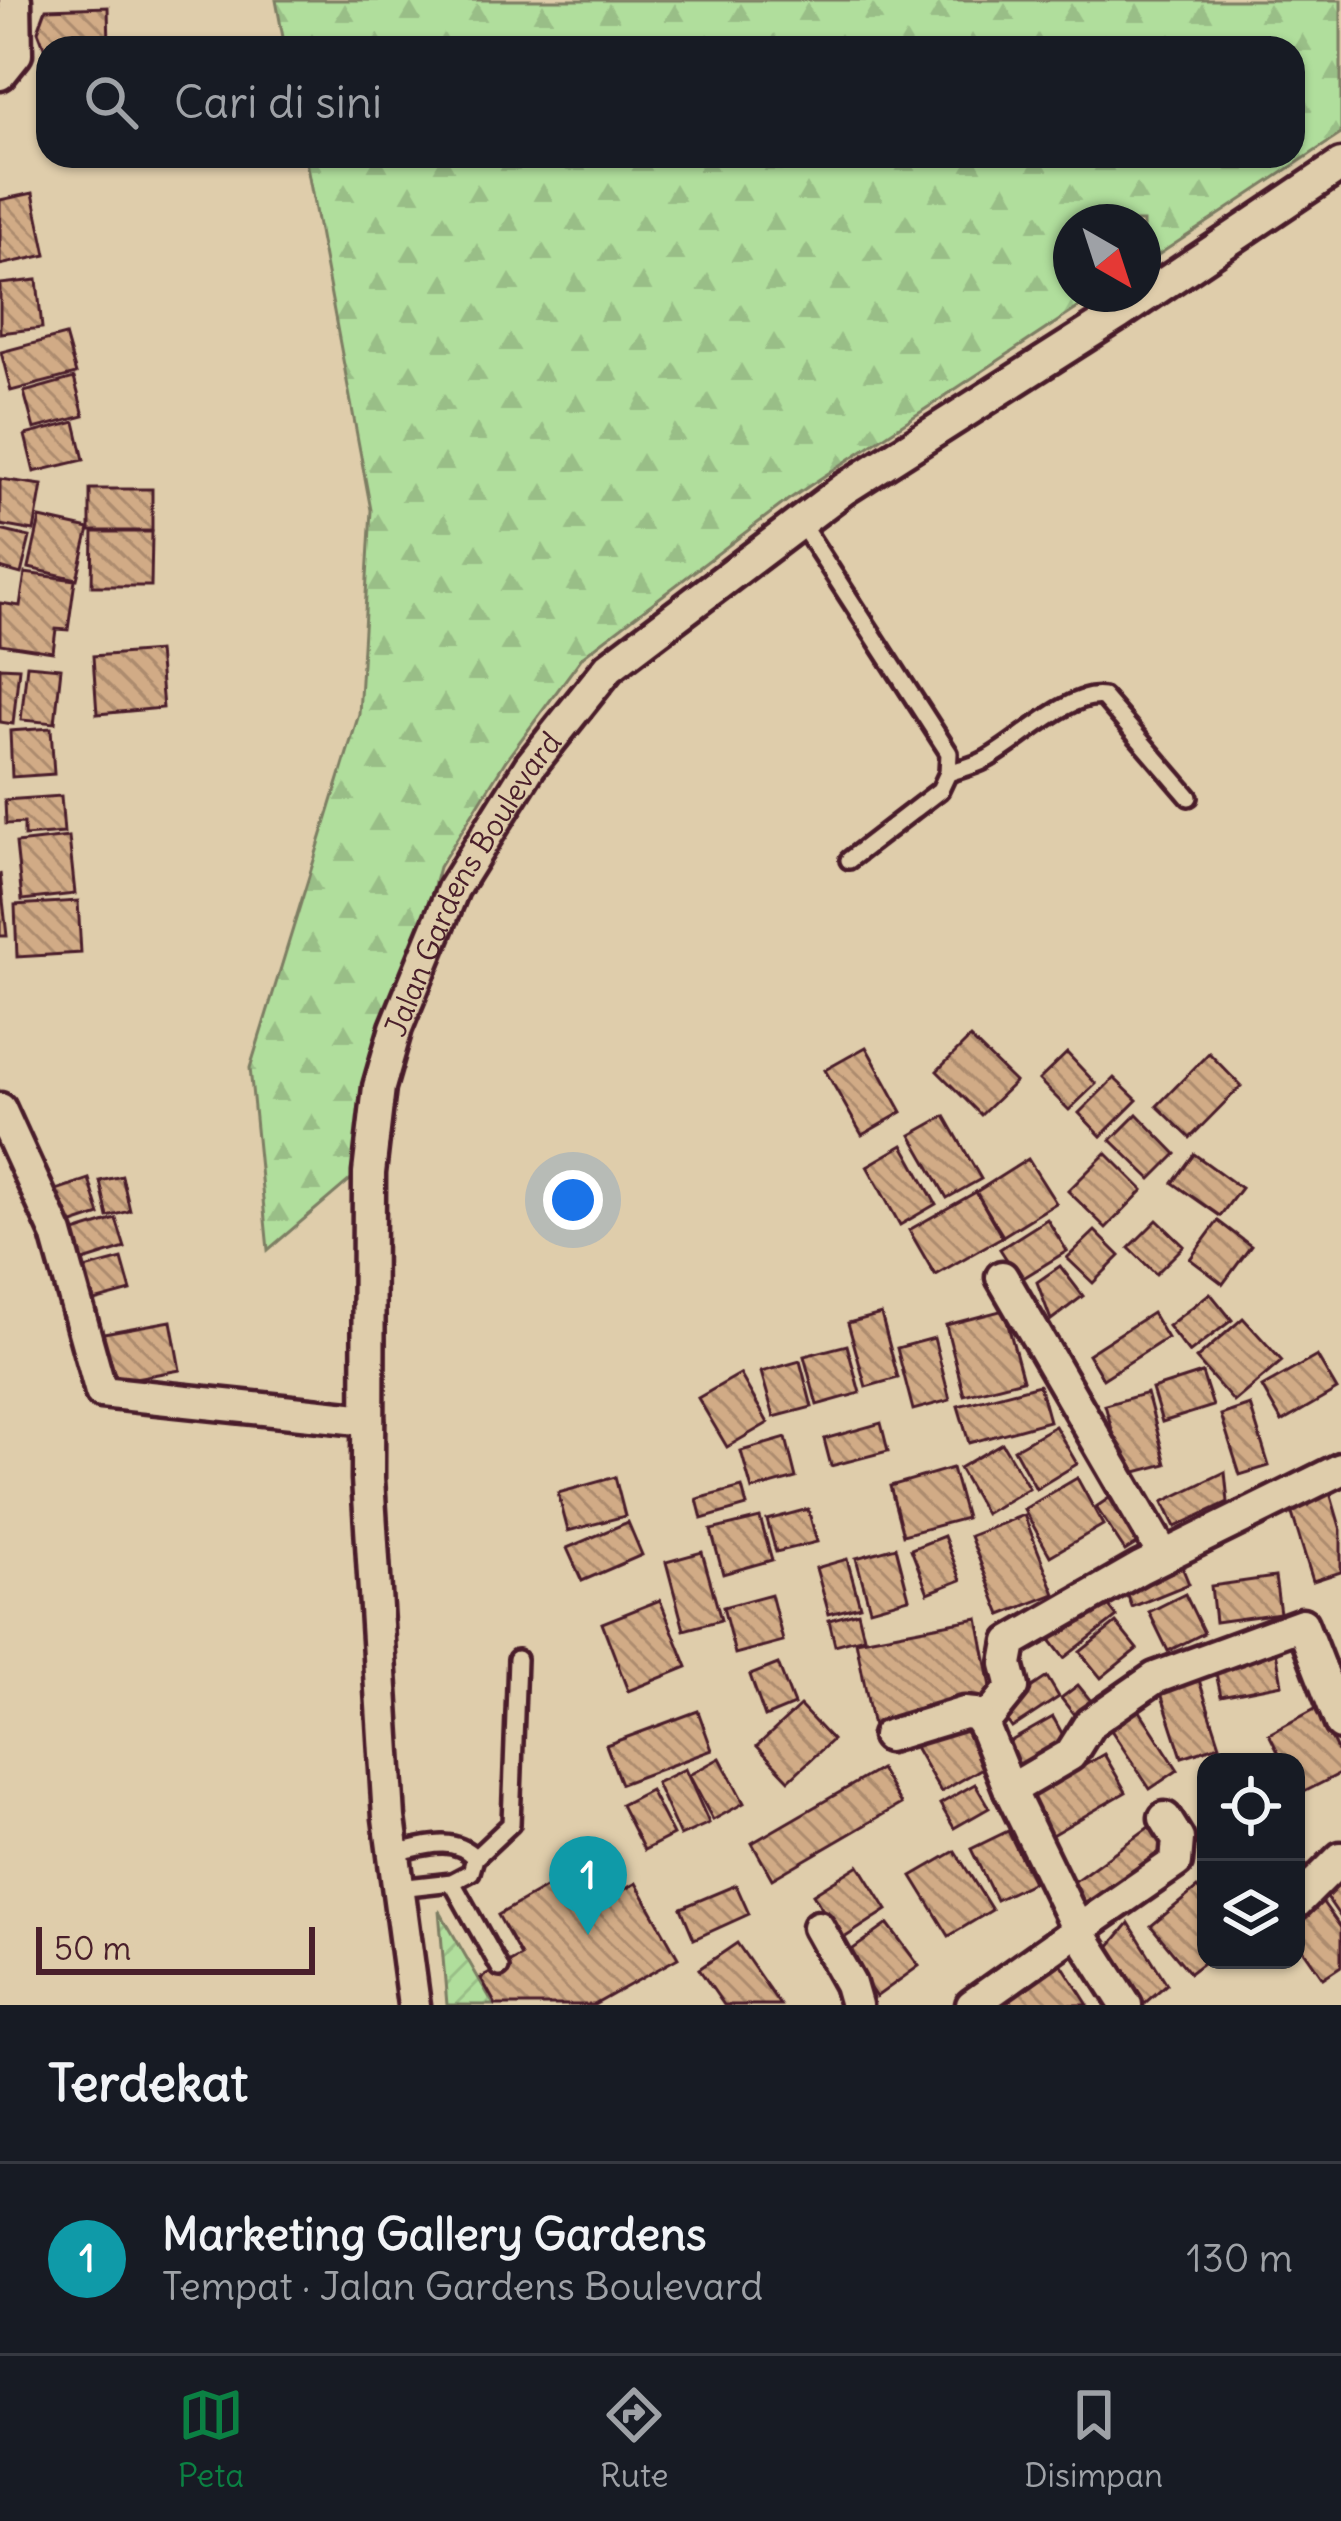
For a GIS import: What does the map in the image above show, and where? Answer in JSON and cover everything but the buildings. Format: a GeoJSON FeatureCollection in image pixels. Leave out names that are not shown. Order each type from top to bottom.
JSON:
{"type":"FeatureCollection","features":[{"type":"Feature","properties":{"kind":"street"},"geometry":{"type":"LineString","coordinates":[[0,74],[16,54],[15,0]]}},
{"type":"Feature","properties":{"kind":"street","name":"Jalan Gardens Boulevard"},"geometry":{"type":"LineString","coordinates":[[414,2005],[394,1853],[368,1478],[369,1173],[380,1087],[396,1028],[453,889],[530,766],[609,667],[844,489],[1120,314],[1341,165]]}},
{"type":"Feature","properties":{"kind":"street"},"geometry":{"type":"LineString","coordinates":[[0,1109],[57,1234],[98,1390],[105,1395],[368,1420]]}},
{"type":"Feature","properties":{"kind":"street"},"geometry":{"type":"LineString","coordinates":[[1002,1277],[1164,1556]]}},
{"type":"Feature","properties":{"kind":"street"},"geometry":{"type":"LineString","coordinates":[[983,1724],[1013,1687],[1007,1664],[1011,1642],[1164,1556],[1341,1468]]}},
{"type":"Feature","properties":{"kind":"street"},"geometry":{"type":"LineString","coordinates":[[1010,1790],[1070,1755],[1090,1724],[1155,1678],[1302,1624],[1341,1724]]}},
{"type":"Feature","properties":{"kind":"street"},"geometry":{"type":"LineString","coordinates":[[888,1736],[964,1712],[975,1714],[1078,1930],[1126,2005]]}},
{"type":"Feature","properties":{"kind":"street"},"geometry":{"type":"LineString","coordinates":[[972,2005],[1176,1862],[1178,1839],[1165,1817]]}},
{"type":"Feature","properties":{"kind":"street"},"geometry":{"type":"LineString","coordinates":[[1305,1894],[1341,1858]]}},
{"type":"Feature","properties":{"kind":"street"},"geometry":{"type":"LineString","coordinates":[[818,1927],[850,1984],[856,2005]]}},
{"type":"Feature","properties":{"kind":"lane"},"geometry":{"type":"LineString","coordinates":[[800,522],[949,753],[948,773],[940,790],[849,860]]}},
{"type":"Feature","properties":{"kind":"lane"},"geometry":{"type":"LineString","coordinates":[[948,773],[983,762],[1044,720],[1092,695],[1103,697],[1189,797]]}},
{"type":"Feature","properties":{"kind":"lane"},"geometry":{"type":"LineString","coordinates":[[399,1888],[452,1882],[471,1872],[476,1858],[511,1824],[517,1659]]}},
{"type":"Feature","properties":{"kind":"lane"},"geometry":{"type":"LineString","coordinates":[[394,1853],[441,1843],[466,1848],[476,1858]]}},
{"type":"Feature","properties":{"kind":"lane"},"geometry":{"type":"LineString","coordinates":[[452,1882],[500,1968]]}},
{"type":"Feature","properties":{"kind":"green space"},"geometry":{"type":"Polygon","coordinates":[[[276,0],[1341,0],[1341,134],[1305,158],[1305,36],[283,36],[276,0]]]}},
{"type":"Feature","properties":{"kind":"green space"},"geometry":{"type":"Polygon","coordinates":[[[307,168],[1290,168],[1161,253],[1161,204],[1053,204],[1053,312],[1072,312],[788,500],[583,656],[506,760],[439,867],[357,1174],[268,1250],[250,1068],[359,714],[371,510],[307,168]]]}},
{"type":"Feature","properties":{"kind":"green space"},"geometry":{"type":"Polygon","coordinates":[[[439,1910],[494,2005],[447,2005],[439,1910]]]}},
{"type":"Feature","properties":{"kind":"place","name":"Marketing Gallery Gardens"},"geometry":{"type":"Point","coordinates":[588,1935]}}]}
